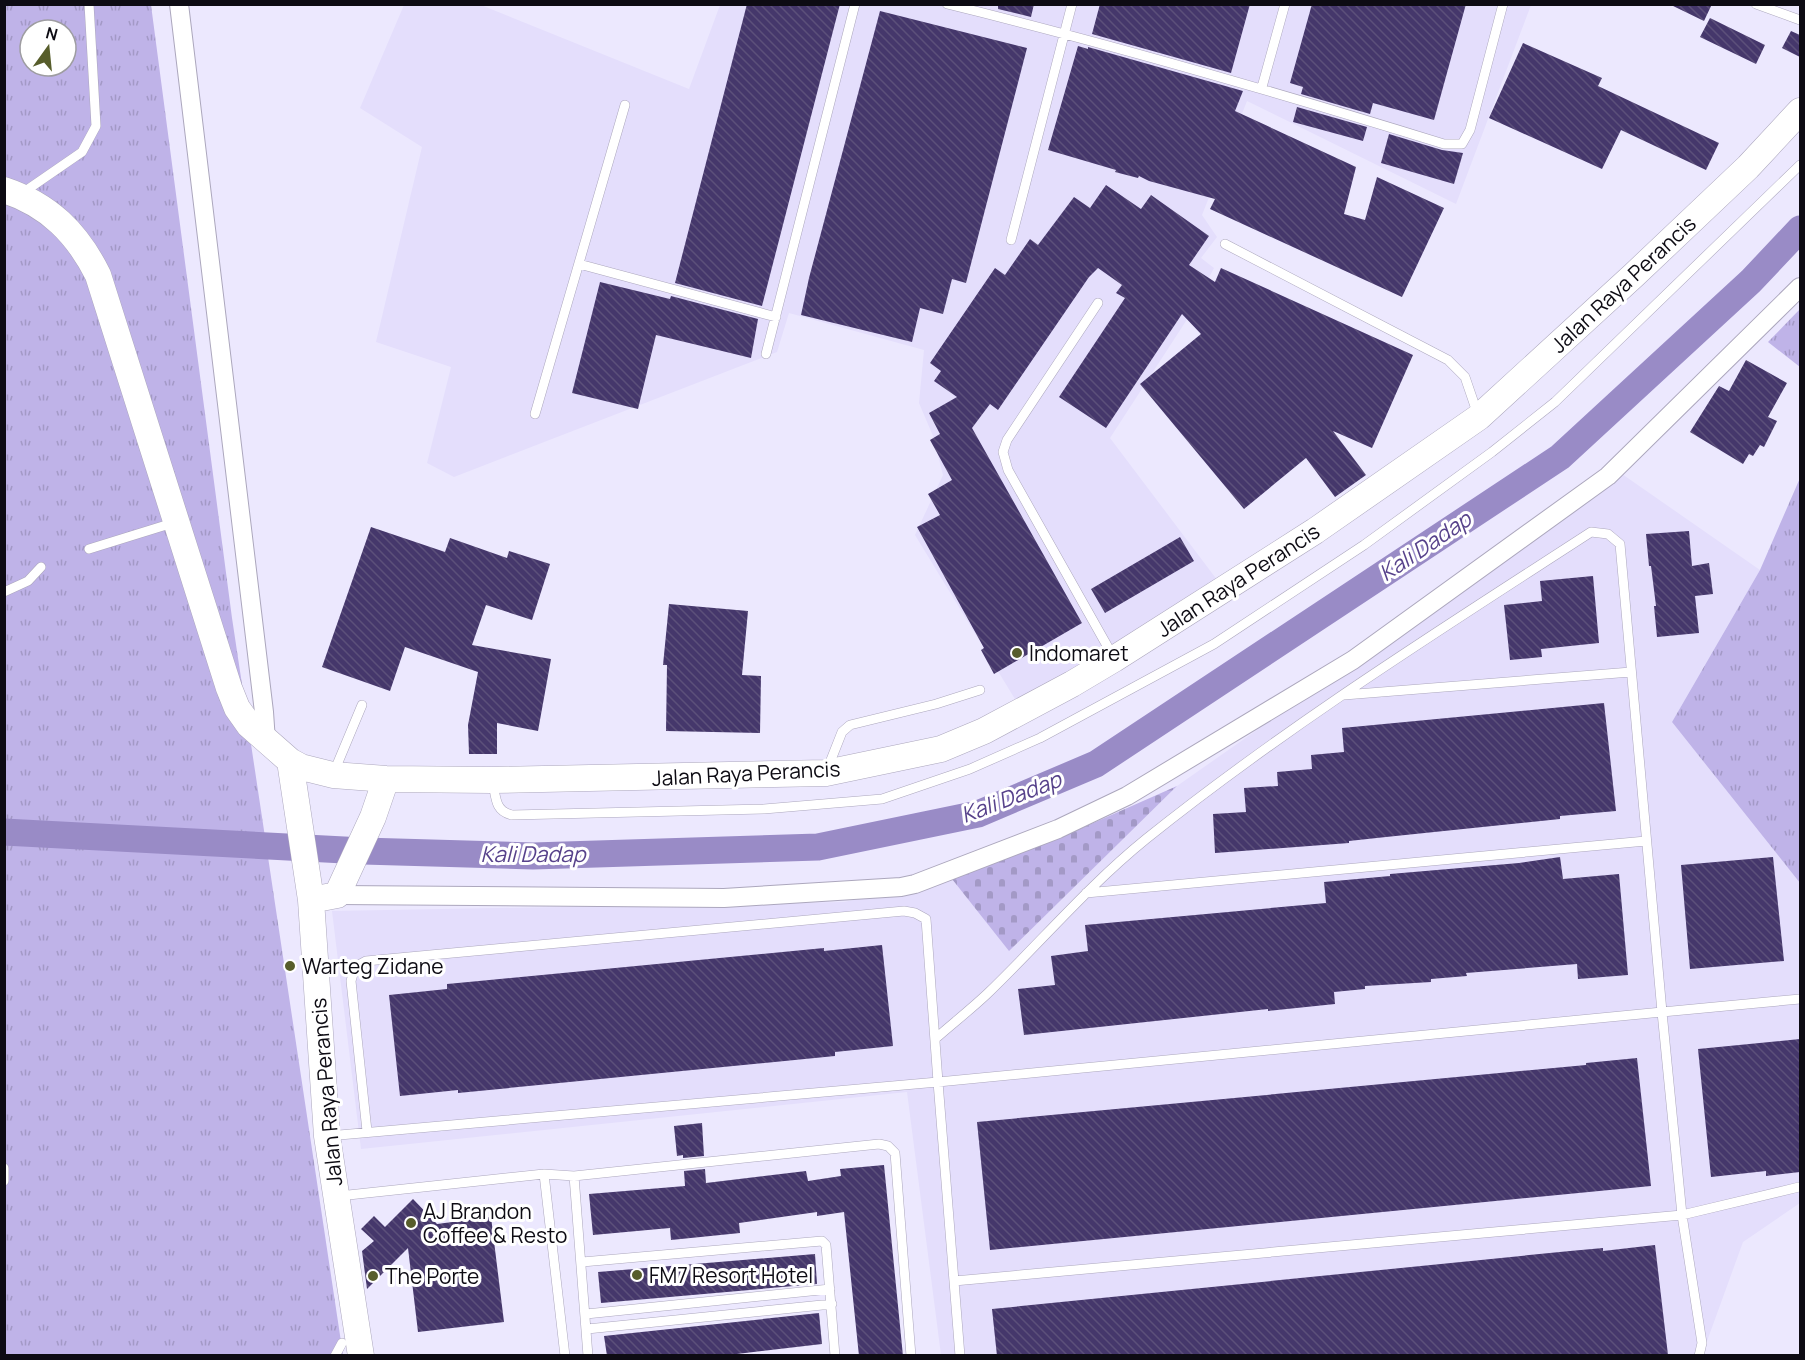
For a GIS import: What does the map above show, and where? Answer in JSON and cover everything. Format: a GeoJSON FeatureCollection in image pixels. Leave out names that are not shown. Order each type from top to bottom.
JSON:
{"type":"FeatureCollection","features":[{"type":"Feature","properties":{"kind":"street"},"geometry":{"type":"LineString","coordinates":[[179,4],[266,741]]}},
{"type":"Feature","properties":{"kind":"street","name":"Jalan Raya Perancis"},"geometry":{"type":"LineString","coordinates":[[290,761],[312,771],[333,775],[386,779],[492,780],[826,773],[941,749],[984,731],[1114,659],[1315,531],[1479,417],[1724,190],[1800,111]]}},
{"type":"Feature","properties":{"kind":"street"},"geometry":{"type":"LineString","coordinates":[[12,193],[47,212],[71,231],[86,251],[98,275],[214,643],[237,708],[249,725],[290,761]]}},
{"type":"Feature","properties":{"kind":"street"},"geometry":{"type":"LineString","coordinates":[[310,900],[342,885],[724,898],[901,887],[915,884],[1058,829],[1127,796],[1353,660],[1608,476],[1800,287]]}},
{"type":"Feature","properties":{"kind":"street","name":"Jalan Raya Perancis"},"geometry":{"type":"LineString","coordinates":[[290,761],[310,900],[327,1136],[336,1197],[351,1349]]}},
{"type":"Feature","properties":{"kind":"street"},"geometry":{"type":"LineString","coordinates":[[342,885],[373,817],[386,779]]}},
{"type":"Feature","properties":{"kind":"lane"},"geometry":{"type":"LineString","coordinates":[[12,193],[82,152],[96,126],[89,4]]}},
{"type":"Feature","properties":{"kind":"lane"},"geometry":{"type":"LineString","coordinates":[[766,354],[855,4]]}},
{"type":"Feature","properties":{"kind":"lane"},"geometry":{"type":"LineString","coordinates":[[947,4],[1262,87],[1444,144],[1462,144],[1470,130],[1503,4]]}},
{"type":"Feature","properties":{"kind":"lane"},"geometry":{"type":"LineString","coordinates":[[1011,240],[1072,4]]}},
{"type":"Feature","properties":{"kind":"lane"},"geometry":{"type":"LineString","coordinates":[[1262,87],[1285,4]]}},
{"type":"Feature","properties":{"kind":"lane"},"geometry":{"type":"LineString","coordinates":[[1756,4],[1800,20]]}},
{"type":"Feature","properties":{"kind":"lane"},"geometry":{"type":"LineString","coordinates":[[535,414],[626,105]]}},
{"type":"Feature","properties":{"kind":"lane"},"geometry":{"type":"LineString","coordinates":[[492,780],[498,807],[503,813],[512,815],[764,809],[882,799],[970,769],[1040,738],[1214,644],[1364,545],[1492,452],[1555,402],[1800,165]]}},
{"type":"Feature","properties":{"kind":"lane"},"geometry":{"type":"LineString","coordinates":[[1225,244],[1448,360],[1465,377],[1479,417]]}},
{"type":"Feature","properties":{"kind":"lane"},"geometry":{"type":"LineString","coordinates":[[579,264],[776,317]]}},
{"type":"Feature","properties":{"kind":"lane"},"geometry":{"type":"LineString","coordinates":[[1098,303],[1007,440],[1003,452],[1008,470],[1114,659]]}},
{"type":"Feature","properties":{"kind":"lane"},"geometry":{"type":"LineString","coordinates":[[89,549],[176,522]]}},
{"type":"Feature","properties":{"kind":"lane"},"geometry":{"type":"LineString","coordinates":[[935,1039],[986,995],[1086,893],[1144,841],[1208,792],[1342,695],[1591,532],[1608,534],[1620,544],[1682,1215],[1702,1343],[1699,1356]]}},
{"type":"Feature","properties":{"kind":"lane"},"geometry":{"type":"LineString","coordinates":[[4,592],[28,581],[41,567]]}},
{"type":"Feature","properties":{"kind":"lane"},"geometry":{"type":"LineString","coordinates":[[1342,695],[1631,672]]}},
{"type":"Feature","properties":{"kind":"lane"},"geometry":{"type":"LineString","coordinates":[[826,773],[842,732],[850,725],[936,704],[980,690]]}},
{"type":"Feature","properties":{"kind":"lane"},"geometry":{"type":"LineString","coordinates":[[333,775],[362,705]]}},
{"type":"Feature","properties":{"kind":"lane"},"geometry":{"type":"LineString","coordinates":[[1086,893],[1646,842]]}},
{"type":"Feature","properties":{"kind":"lane"},"geometry":{"type":"LineString","coordinates":[[367,1131],[351,981],[355,967],[366,961],[904,911],[915,913],[926,919],[960,1356]]}},
{"type":"Feature","properties":{"kind":"lane"},"geometry":{"type":"LineString","coordinates":[[327,1136],[938,1082],[1800,999]]}},
{"type":"Feature","properties":{"kind":"lane"},"geometry":{"type":"LineString","coordinates":[[336,1197],[544,1173],[574,1176],[879,1144],[888,1146],[895,1153],[911,1356]]}},
{"type":"Feature","properties":{"kind":"lane"},"geometry":{"type":"LineString","coordinates":[[4,1168],[4,1181]]}},
{"type":"Feature","properties":{"kind":"lane"},"geometry":{"type":"LineString","coordinates":[[544,1173],[565,1356]]}},
{"type":"Feature","properties":{"kind":"lane"},"geometry":{"type":"LineString","coordinates":[[574,1176],[588,1356]]}},
{"type":"Feature","properties":{"kind":"lane"},"geometry":{"type":"LineString","coordinates":[[954,1281],[1682,1215],[1800,1187]]}},
{"type":"Feature","properties":{"kind":"lane"},"geometry":{"type":"LineString","coordinates":[[582,1262],[822,1241],[826,1245],[835,1356]]}},
{"type":"Feature","properties":{"kind":"lane"},"geometry":{"type":"LineString","coordinates":[[586,1314],[830,1289]]}},
{"type":"Feature","properties":{"kind":"lane"},"geometry":{"type":"LineString","coordinates":[[587,1329],[832,1304]]}},
{"type":"Feature","properties":{"kind":"lane"},"geometry":{"type":"LineString","coordinates":[[335,1356],[351,1349]]}},
{"type":"Feature","properties":{"kind":"shaded area"},"geometry":{"type":"Polygon","coordinates":[[[404,5],[481,5],[689,89],[720,5],[1531,5],[1456,204],[1247,101],[1202,215],[1217,237],[1201,258],[1214,268],[1186,321],[1110,438],[1227,593],[1026,717],[915,535],[943,475],[933,436],[919,403],[924,350],[789,313],[777,352],[454,477],[427,463],[451,367],[376,342],[422,147],[360,108],[404,5]]]}},
{"type":"Feature","properties":{"kind":"shaded area"},"geometry":{"type":"Polygon","coordinates":[[[1622,474],[1760,570],[1672,722],[1800,883],[1800,1203],[1743,1242],[1702,1355],[941,1355],[907,1092],[361,1149],[332,911],[844,902],[952,879],[1009,950],[1177,786],[1622,474]]]}},
{"type":"Feature","properties":{"kind":"green space"},"geometry":{"type":"Polygon","coordinates":[[[5,5],[151,5],[232,618],[343,1355],[5,1356],[5,5]]]}},
{"type":"Feature","properties":{"kind":"green space"},"geometry":{"type":"Polygon","coordinates":[[[1800,309],[1800,367],[1768,342],[1800,309]]]}},
{"type":"Feature","properties":{"kind":"green space"},"geometry":{"type":"Polygon","coordinates":[[[1800,478],[1800,883],[1672,722],[1760,570],[1800,478]]]}},
{"type":"Feature","properties":{"kind":"green space"},"geometry":{"type":"Polygon","coordinates":[[[1177,786],[1009,951],[952,879],[1066,835],[1177,786]]]}},
{"type":"Feature","properties":{"kind":"building"},"geometry":{"type":"Polygon","coordinates":[[[747,4],[840,4],[762,306],[675,283],[747,4]]]}},
{"type":"Feature","properties":{"kind":"building"},"geometry":{"type":"Polygon","coordinates":[[[998,4],[1034,4],[1031,17],[998,9],[998,4]]]}},
{"type":"Feature","properties":{"kind":"building"},"geometry":{"type":"Polygon","coordinates":[[[1100,4],[1250,4],[1231,73],[1092,34],[1100,4]]]}},
{"type":"Feature","properties":{"kind":"building"},"geometry":{"type":"Polygon","coordinates":[[[1312,4],[1466,4],[1434,120],[1373,103],[1370,114],[1301,94],[1303,87],[1290,83],[1312,4]]]}},
{"type":"Feature","properties":{"kind":"building"},"geometry":{"type":"Polygon","coordinates":[[[1669,4],[1712,4],[1704,21],[1669,4]]]}},
{"type":"Feature","properties":{"kind":"building"},"geometry":{"type":"Polygon","coordinates":[[[880,11],[1027,48],[966,283],[952,279],[943,314],[920,308],[912,342],[801,315],[880,11]]]}},
{"type":"Feature","properties":{"kind":"building"},"geometry":{"type":"Polygon","coordinates":[[[1710,18],[1765,45],[1756,64],[1700,37],[1710,18]]]}},
{"type":"Feature","properties":{"kind":"building"},"geometry":{"type":"Polygon","coordinates":[[[1791,31],[1800,35],[1800,57],[1782,48],[1791,31]]]}},
{"type":"Feature","properties":{"kind":"building"},"geometry":{"type":"Polygon","coordinates":[[[1523,43],[1602,78],[1598,86],[1719,143],[1706,170],[1621,130],[1602,169],[1489,118],[1523,43]]]}},
{"type":"Feature","properties":{"kind":"building"},"geometry":{"type":"Polygon","coordinates":[[[1078,46],[1243,91],[1235,111],[1356,167],[1344,214],[1365,220],[1377,177],[1444,208],[1402,297],[1210,209],[1215,199],[1149,181],[1139,176],[1138,178],[1115,172],[1116,170],[1048,150],[1078,46]]]}},
{"type":"Feature","properties":{"kind":"building"},"geometry":{"type":"Polygon","coordinates":[[[1297,107],[1367,127],[1363,141],[1293,122],[1297,107]]]}},
{"type":"Feature","properties":{"kind":"building"},"geometry":{"type":"Polygon","coordinates":[[[1389,134],[1442,150],[1463,153],[1454,184],[1381,163],[1389,134]]]}},
{"type":"Feature","properties":{"kind":"building"},"geometry":{"type":"Polygon","coordinates":[[[1106,185],[1141,209],[1151,195],[1209,236],[1189,265],[1215,282],[1221,268],[1413,355],[1372,448],[1333,431],[1366,475],[1335,497],[1306,458],[1244,509],[1140,384],[1201,334],[1182,314],[1106,428],[1059,397],[1125,298],[1116,293],[1122,285],[1098,268],[1089,277],[998,410],[990,404],[972,428],[1082,623],[994,674],[981,650],[984,648],[917,527],[940,515],[928,494],[952,480],[930,440],[940,434],[929,413],[957,397],[934,381],[941,371],[930,363],[995,268],[1005,275],[1030,239],[1038,245],[1074,197],[1090,208],[1106,185]]]}},
{"type":"Feature","properties":{"kind":"building"},"geometry":{"type":"Polygon","coordinates":[[[600,282],[670,299],[671,296],[758,319],[751,358],[656,335],[638,409],[572,393],[600,282]]]}},
{"type":"Feature","properties":{"kind":"building"},"geometry":{"type":"Polygon","coordinates":[[[1746,360],[1787,383],[1768,417],[1777,421],[1764,447],[1760,445],[1753,456],[1749,454],[1743,464],[1690,432],[1719,386],[1729,391],[1746,360]]]}},
{"type":"Feature","properties":{"kind":"building"},"geometry":{"type":"Polygon","coordinates":[[[371,527],[445,552],[450,538],[507,558],[509,551],[550,564],[532,620],[486,605],[472,645],[551,659],[538,731],[497,723],[497,754],[469,754],[468,725],[478,672],[405,647],[390,691],[322,667],[371,527]]]}},
{"type":"Feature","properties":{"kind":"building"},"geometry":{"type":"Polygon","coordinates":[[[1689,531],[1692,566],[1709,563],[1713,594],[1695,596],[1699,633],[1657,637],[1654,606],[1656,606],[1646,534],[1689,531]]]}},
{"type":"Feature","properties":{"kind":"building"},"geometry":{"type":"Polygon","coordinates":[[[1180,537],[1194,561],[1105,613],[1091,589],[1180,537]]]}},
{"type":"Feature","properties":{"kind":"building"},"geometry":{"type":"Polygon","coordinates":[[[1593,576],[1599,643],[1541,649],[1542,657],[1510,660],[1504,605],[1542,601],[1540,581],[1593,576]]]}},
{"type":"Feature","properties":{"kind":"building"},"geometry":{"type":"Polygon","coordinates":[[[669,604],[748,611],[742,675],[761,676],[760,733],[666,731],[667,665],[663,665],[669,604]]]}},
{"type":"Feature","properties":{"kind":"building"},"geometry":{"type":"Polygon","coordinates":[[[1604,703],[1616,811],[1349,841],[1349,843],[1215,853],[1213,814],[1246,812],[1244,788],[1278,786],[1277,772],[1312,769],[1311,755],[1344,752],[1342,728],[1604,703]]]}},
{"type":"Feature","properties":{"kind":"building"},"geometry":{"type":"Polygon","coordinates":[[[1560,857],[1563,879],[1619,874],[1628,975],[1578,979],[1577,964],[1466,973],[1467,976],[1431,979],[1431,982],[1365,986],[1365,989],[1334,992],[1335,1004],[1024,1035],[1018,989],[1055,985],[1051,956],[1088,951],[1085,925],[1326,903],[1324,882],[1560,857]]]}},
{"type":"Feature","properties":{"kind":"building"},"geometry":{"type":"Polygon","coordinates":[[[1773,857],[1784,961],[1690,969],[1681,865],[1773,857]]]}},
{"type":"Feature","properties":{"kind":"building"},"geometry":{"type":"Polygon","coordinates":[[[882,945],[893,1046],[835,1052],[835,1056],[458,1093],[458,1090],[400,1096],[389,995],[447,989],[447,984],[824,948],[824,951],[882,945]]]}},
{"type":"Feature","properties":{"kind":"building"},"geometry":{"type":"Polygon","coordinates":[[[1800,1039],[1800,1172],[1766,1176],[1766,1171],[1711,1177],[1698,1049],[1800,1039]]]}},
{"type":"Feature","properties":{"kind":"building"},"geometry":{"type":"Polygon","coordinates":[[[1637,1058],[1651,1186],[990,1250],[977,1122],[1586,1065],[1586,1063],[1637,1058]]]}},
{"type":"Feature","properties":{"kind":"building"},"geometry":{"type":"Polygon","coordinates":[[[702,1123],[704,1156],[683,1158],[683,1155],[677,1156],[674,1126],[702,1123]]]}},
{"type":"Feature","properties":{"kind":"building"},"geometry":{"type":"Polygon","coordinates":[[[884,1165],[903,1356],[859,1356],[844,1212],[817,1216],[817,1212],[739,1223],[740,1233],[671,1240],[670,1228],[593,1235],[589,1194],[685,1186],[684,1171],[705,1169],[706,1183],[806,1171],[808,1181],[841,1176],[840,1169],[884,1165]]]}},
{"type":"Feature","properties":{"kind":"building"},"geometry":{"type":"Polygon","coordinates":[[[413,1199],[437,1224],[491,1217],[504,1322],[418,1332],[408,1248],[367,1289],[362,1251],[374,1241],[361,1229],[374,1216],[385,1227],[413,1199]]]}},
{"type":"Feature","properties":{"kind":"building"},"geometry":{"type":"Polygon","coordinates":[[[1655,1245],[1668,1355],[997,1356],[992,1309],[1570,1251],[1603,1248],[1603,1251],[1655,1245]]]}},
{"type":"Feature","properties":{"kind":"building"},"geometry":{"type":"Polygon","coordinates":[[[815,1254],[817,1284],[601,1303],[598,1272],[815,1254]]]}},
{"type":"Feature","properties":{"kind":"building"},"geometry":{"type":"Polygon","coordinates":[[[819,1313],[822,1344],[720,1356],[607,1356],[604,1336],[819,1313]]]}},
{"type":"Feature","properties":{"kind":"waterway","name":"Kali Dadap"},"geometry":{"type":"LineString","coordinates":[[4,832],[363,851],[533,856],[818,847],[978,814],[1096,764],[1560,457],[1751,281],[1800,229]]}},
{"type":"Feature","properties":{"kind":"place","name":"Indomaret"},"geometry":{"type":"Point","coordinates":[1017,653]}},
{"type":"Feature","properties":{"kind":"place","name":"Warteg Zidane"},"geometry":{"type":"Point","coordinates":[290,966]}},
{"type":"Feature","properties":{"kind":"place","name":"AJ Brandon Coffee & Resto"},"geometry":{"type":"Point","coordinates":[411,1223]}},
{"type":"Feature","properties":{"kind":"place","name":"FM7 Resort Hotel"},"geometry":{"type":"Point","coordinates":[637,1275]}},
{"type":"Feature","properties":{"kind":"place","name":"The Porte"},"geometry":{"type":"Point","coordinates":[373,1276]}}]}
